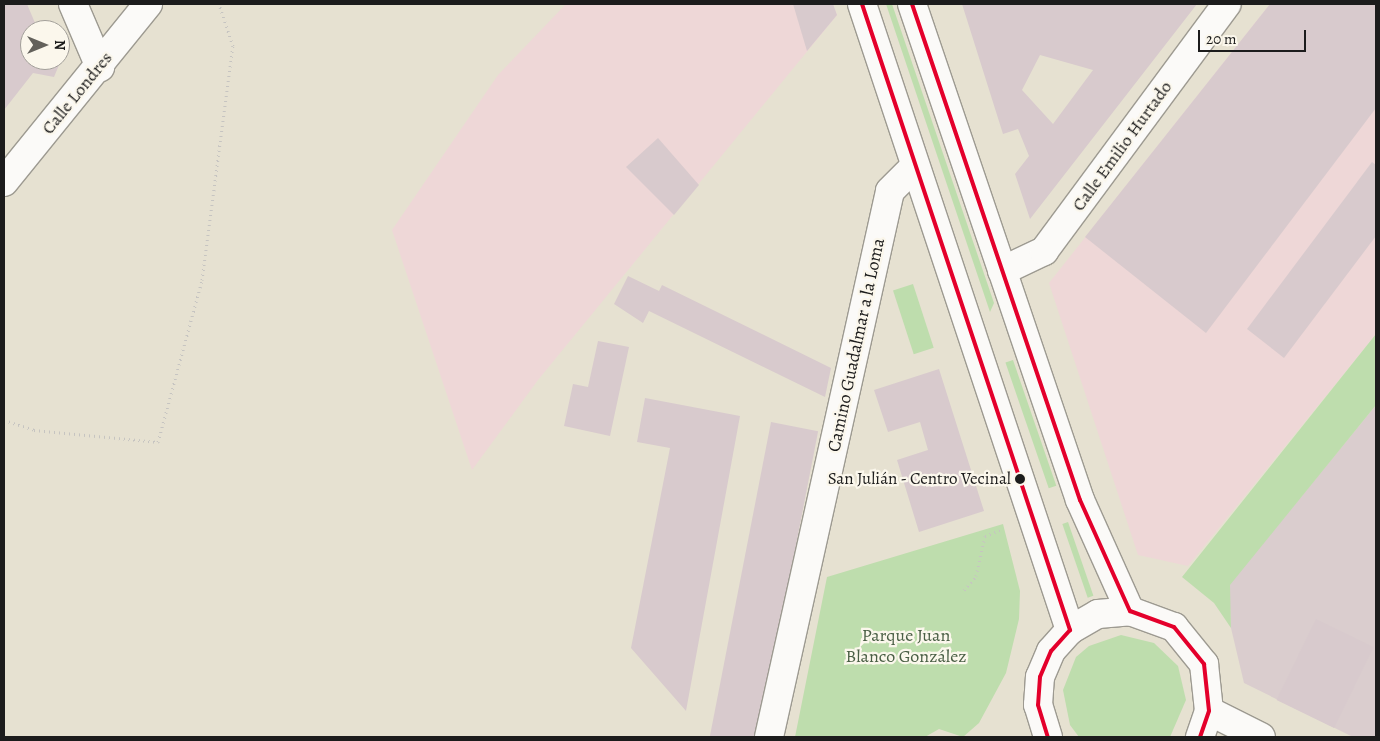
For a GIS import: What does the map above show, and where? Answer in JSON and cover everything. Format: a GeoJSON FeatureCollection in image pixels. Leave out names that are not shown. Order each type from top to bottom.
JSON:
{"type":"FeatureCollection","features":[{"type":"Feature","properties":{"kind":"street"},"geometry":{"type":"LineString","coordinates":[[73,4],[100,67]]}},
{"type":"Feature","properties":{"kind":"street","name":"Calle Londres"},"geometry":{"type":"LineString","coordinates":[[4,182],[100,67],[148,4]]}},
{"type":"Feature","properties":{"kind":"street"},"geometry":{"type":"LineString","coordinates":[[862,4],[914,167],[1070,630]]}},
{"type":"Feature","properties":{"kind":"street"},"geometry":{"type":"LineString","coordinates":[[912,4],[1080,500],[1130,611]]}},
{"type":"Feature","properties":{"kind":"street","name":"Calle Emilio Hurtado"},"geometry":{"type":"LineString","coordinates":[[1002,271],[1044,251],[1226,4]]}},
{"type":"Feature","properties":{"kind":"street","name":"Camino Guadalmar a la Loma"},"geometry":{"type":"LineString","coordinates":[[769,737],[890,191],[914,167]]}},
{"type":"Feature","properties":{"kind":"street"},"geometry":{"type":"LineString","coordinates":[[1045,736],[1038,705],[1040,677],[1051,651],[1070,630],[1098,614],[1130,611],[1154,616],[1192,644],[1208,679],[1209,710],[1200,737]]}},
{"type":"Feature","properties":{"kind":"street"},"geometry":{"type":"LineString","coordinates":[[1209,710],[1261,737]]}},
{"type":"Feature","properties":{"kind":"path"},"geometry":{"type":"LineString","coordinates":[[4,420],[34,430],[158,442],[203,270],[233,46],[219,4]]}},
{"type":"Feature","properties":{"kind":"shaded area"},"geometry":{"type":"Polygon","coordinates":[[[566,4],[833,4],[837,15],[538,380],[472,470],[392,230],[498,75],[566,4]]]}},
{"type":"Feature","properties":{"kind":"shaded area"},"geometry":{"type":"Polygon","coordinates":[[[1270,4],[1367,4],[1376,11],[1376,334],[1188,566],[1138,555],[1049,283],[1270,4]]]}},
{"type":"Feature","properties":{"kind":"shaded area"},"geometry":{"type":"Polygon","coordinates":[[[1376,405],[1376,737],[1353,737],[1244,683],[1231,628],[1229,585],[1376,405]]]}},
{"type":"Feature","properties":{"kind":"green space"},"geometry":{"type":"Polygon","coordinates":[[[886,4],[892,4],[994,303],[990,312],[886,4]]]}},
{"type":"Feature","properties":{"kind":"green space"},"geometry":{"type":"Polygon","coordinates":[[[913,284],[934,348],[914,354],[893,290],[913,284]]]}},
{"type":"Feature","properties":{"kind":"green space"},"geometry":{"type":"Polygon","coordinates":[[[1376,334],[1376,405],[1230,585],[1231,628],[1214,603],[1182,577],[1376,334]]]}},
{"type":"Feature","properties":{"kind":"green space"},"geometry":{"type":"Polygon","coordinates":[[[1013,360],[1056,486],[1049,488],[1005,363],[1013,360]]]}},
{"type":"Feature","properties":{"kind":"green space"},"geometry":{"type":"Polygon","coordinates":[[[1068,522],[1093,596],[1088,598],[1062,524],[1068,522]]]}},
{"type":"Feature","properties":{"kind":"green space","name":"Parque Juan Blanco González"},"geometry":{"type":"Polygon","coordinates":[[[1003,524],[1020,591],[1019,619],[1006,673],[979,723],[963,737],[939,729],[925,737],[795,737],[827,577],[1003,524]]]}},
{"type":"Feature","properties":{"kind":"green space"},"geometry":{"type":"Polygon","coordinates":[[[1121,635],[1154,643],[1178,666],[1186,700],[1170,737],[1079,737],[1070,725],[1063,690],[1076,657],[1089,646],[1121,635]]]}},
{"type":"Feature","properties":{"kind":"building"},"geometry":{"type":"Polygon","coordinates":[[[4,4],[27,4],[34,20],[20,20],[20,70],[57,70],[54,77],[33,73],[4,110],[4,4]]]}},
{"type":"Feature","properties":{"kind":"building"},"geometry":{"type":"Polygon","coordinates":[[[793,4],[833,4],[837,15],[807,51],[793,4]]]}},
{"type":"Feature","properties":{"kind":"building"},"geometry":{"type":"Polygon","coordinates":[[[962,4],[1197,4],[1030,219],[1015,174],[1029,156],[1018,129],[1003,134],[962,4]],[[1040,55],[1022,90],[1053,124],[1093,70],[1040,55]]]}},
{"type":"Feature","properties":{"kind":"building"},"geometry":{"type":"Polygon","coordinates":[[[1270,4],[1376,4],[1376,108],[1206,333],[1085,237],[1270,4]]]}},
{"type":"Feature","properties":{"kind":"building"},"geometry":{"type":"Polygon","coordinates":[[[658,138],[699,185],[674,215],[626,167],[658,138]]]}},
{"type":"Feature","properties":{"kind":"building"},"geometry":{"type":"Polygon","coordinates":[[[1372,162],[1376,165],[1376,236],[1284,358],[1247,329],[1372,162]]]}},
{"type":"Feature","properties":{"kind":"building"},"geometry":{"type":"Polygon","coordinates":[[[628,276],[659,291],[662,285],[831,368],[825,397],[649,311],[643,323],[614,304],[628,276]]]}},
{"type":"Feature","properties":{"kind":"building"},"geometry":{"type":"Polygon","coordinates":[[[598,341],[629,347],[610,436],[564,426],[573,384],[588,387],[598,341]]]}},
{"type":"Feature","properties":{"kind":"building"},"geometry":{"type":"Polygon","coordinates":[[[939,369],[984,511],[919,532],[897,460],[928,450],[920,422],[888,432],[874,390],[939,369]]]}},
{"type":"Feature","properties":{"kind":"building"},"geometry":{"type":"Polygon","coordinates":[[[645,398],[740,416],[686,711],[631,648],[670,448],[637,442],[645,398]]]}},
{"type":"Feature","properties":{"kind":"building"},"geometry":{"type":"Polygon","coordinates":[[[771,422],[818,431],[759,737],[710,737],[771,422]]]}},
{"type":"Feature","properties":{"kind":"building"},"geometry":{"type":"Polygon","coordinates":[[[1316,619],[1374,647],[1334,728],[1277,700],[1316,619]]]}},
{"type":"Feature","properties":{"kind":"transit line"},"geometry":{"type":"LineString","coordinates":[[862,4],[1070,630],[1051,651],[1040,677],[1038,705],[1048,737]]}},
{"type":"Feature","properties":{"kind":"transit line"},"geometry":{"type":"LineString","coordinates":[[912,4],[1080,500],[1130,611],[1174,627],[1204,664],[1209,711],[1200,737]]}},
{"type":"Feature","properties":{"kind":"place","name":"San Julián - Centro Vecinal"},"geometry":{"type":"Point","coordinates":[1020,479]}}]}
